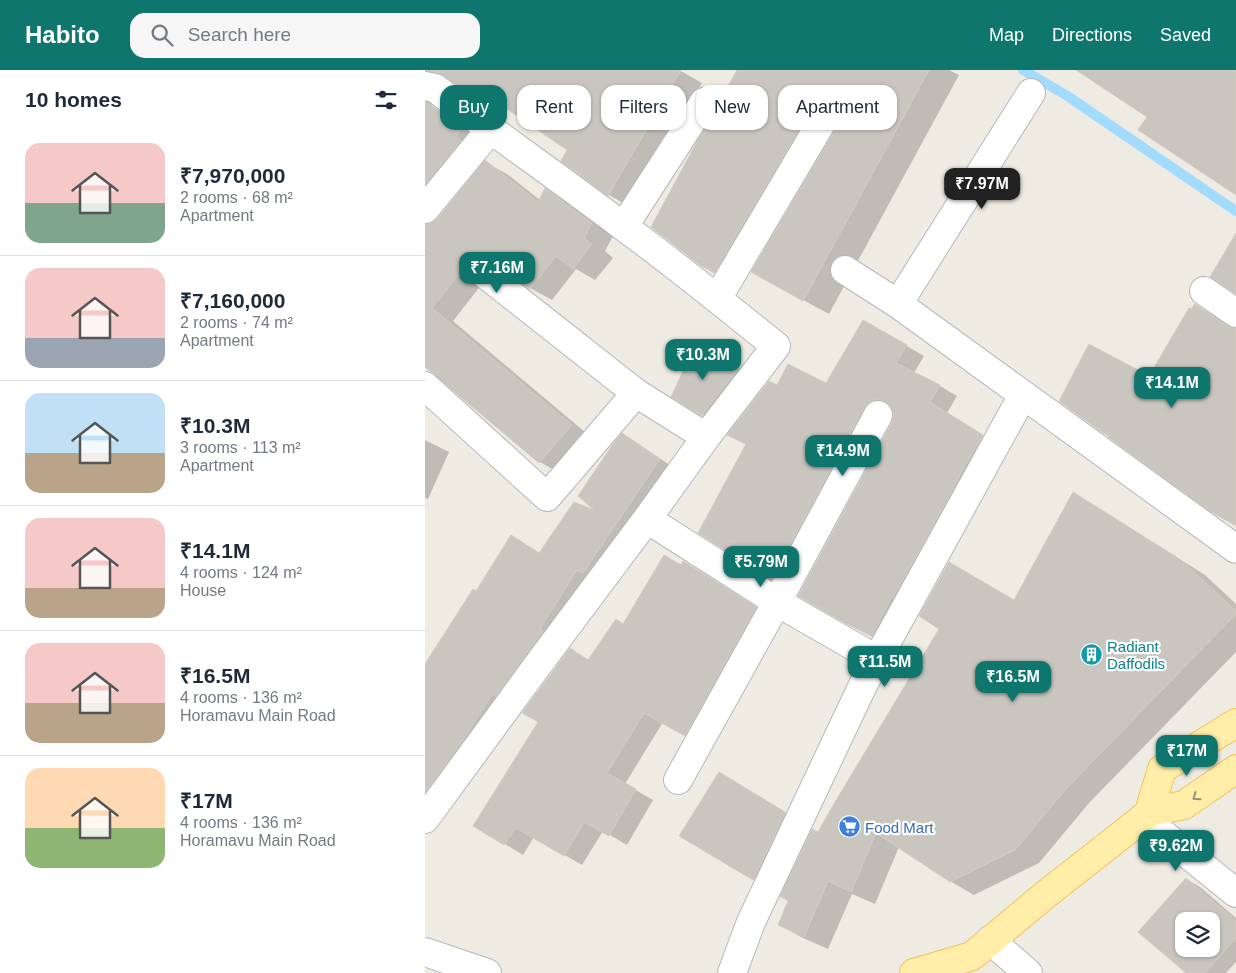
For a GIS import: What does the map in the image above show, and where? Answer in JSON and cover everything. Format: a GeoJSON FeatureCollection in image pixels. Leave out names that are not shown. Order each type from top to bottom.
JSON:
{"type":"FeatureCollection","features":[{"type":"Feature","properties":{"kind":"main road"},"geometry":{"type":"LineString","coordinates":[[1146,815],[1162,768],[1236,723]]}},
{"type":"Feature","properties":{"kind":"main road"},"geometry":{"type":"LineString","coordinates":[[914,973],[976,956],[1146,815],[1184,805],[1236,769]]}},
{"type":"Feature","properties":{"kind":"street"},"geometry":{"type":"LineString","coordinates":[[425,86],[435,88],[440,92]]}},
{"type":"Feature","properties":{"kind":"street"},"geometry":{"type":"LineString","coordinates":[[898,304],[1031,93]]}},
{"type":"Feature","properties":{"kind":"street"},"geometry":{"type":"LineString","coordinates":[[623,226],[696,114]]}},
{"type":"Feature","properties":{"kind":"street"},"geometry":{"type":"LineString","coordinates":[[425,209],[490,130],[623,226],[776,346],[706,437],[425,820]]}},
{"type":"Feature","properties":{"kind":"street"},"geometry":{"type":"LineString","coordinates":[[717,298],[817,130]]}},
{"type":"Feature","properties":{"kind":"street"},"geometry":{"type":"LineString","coordinates":[[476,267],[636,392],[706,437]]}},
{"type":"Feature","properties":{"kind":"street"},"geometry":{"type":"LineString","coordinates":[[845,270],[898,304],[1236,549]]}},
{"type":"Feature","properties":{"kind":"street"},"geometry":{"type":"LineString","coordinates":[[1204,291],[1236,313]]}},
{"type":"Feature","properties":{"kind":"street"},"geometry":{"type":"LineString","coordinates":[[425,386],[547,497],[636,392]]}},
{"type":"Feature","properties":{"kind":"street"},"geometry":{"type":"LineString","coordinates":[[732,973],[751,922],[863,684],[1023,396]]}},
{"type":"Feature","properties":{"kind":"street"},"geometry":{"type":"LineString","coordinates":[[678,780],[777,602],[877,415]]}},
{"type":"Feature","properties":{"kind":"street"},"geometry":{"type":"LineString","coordinates":[[647,519],[777,602],[876,659]]}},
{"type":"Feature","properties":{"kind":"street"},"geometry":{"type":"LineString","coordinates":[[1146,815],[1236,893]]}},
{"type":"Feature","properties":{"kind":"street"},"geometry":{"type":"LineString","coordinates":[[425,952],[487,973]]}},
{"type":"Feature","properties":{"kind":"street"},"geometry":{"type":"LineString","coordinates":[[976,956],[1028,973]]}},
{"type":"Feature","properties":{"kind":"building"},"geometry":{"type":"Polygon","coordinates":[[[425,70],[681,70],[672,85],[601,85],[601,130],[646,130],[608,196],[561,161],[567,150],[538,130],[591,130],[591,85],[517,85],[517,116],[507,109],[507,85],[457,85],[438,73],[425,70]]]}},
{"type":"Feature","properties":{"kind":"building"},"geometry":{"type":"Polygon","coordinates":[[[737,70],[929,70],[897,129],[897,85],[778,85],[778,130],[799,130],[714,273],[700,265],[651,227],[704,130],[768,130],[768,85],[729,85],[737,70]]]}},
{"type":"Feature","properties":{"kind":"building"},"geometry":{"type":"Polygon","coordinates":[[[1076,70],[1236,70],[1236,195],[1138,130],[1147,117],[1076,70]]]}},
{"type":"Feature","properties":{"kind":"building"},"geometry":{"type":"Polygon","coordinates":[[[425,102],[440,111],[440,130],[460,130],[456,137],[461,141],[425,184],[425,102]]]}},
{"type":"Feature","properties":{"kind":"building"},"geometry":{"type":"Polygon","coordinates":[[[835,130],[896,130],[803,301],[751,272],[835,130]]]}},
{"type":"Feature","properties":{"kind":"building"},"geometry":{"type":"Polygon","coordinates":[[[485,160],[538,202],[545,188],[592,223],[584,238],[592,244],[573,269],[556,256],[530,289],[479,250],[464,257],[461,264],[461,272],[432,308],[572,425],[539,463],[425,367],[425,224],[437,219],[485,160]]]}},
{"type":"Feature","properties":{"kind":"building"},"geometry":{"type":"Polygon","coordinates":[[[1236,233],[1236,294],[1210,277],[1236,233]]]}},
{"type":"Feature","properties":{"kind":"building"},"geometry":{"type":"Polygon","coordinates":[[[1195,304],[1227,326],[1236,328],[1236,526],[1208,510],[1059,401],[1089,344],[1149,376],[1189,308],[1191,309],[1195,304]]]}},
{"type":"Feature","properties":{"kind":"building"},"geometry":{"type":"Polygon","coordinates":[[[863,320],[907,345],[896,363],[940,385],[930,402],[983,435],[891,598],[872,636],[798,596],[892,422],[894,414],[891,406],[886,402],[877,399],[869,402],[864,408],[771,580],[698,533],[746,444],[727,435],[769,381],[777,385],[788,364],[826,383],[863,320]]]}},
{"type":"Feature","properties":{"kind":"building"},"geometry":{"type":"Polygon","coordinates":[[[694,348],[739,368],[702,416],[671,397],[694,348]]]}},
{"type":"Feature","properties":{"kind":"building"},"geometry":{"type":"Polygon","coordinates":[[[622,433],[660,459],[583,573],[577,570],[540,629],[543,631],[496,696],[492,694],[461,744],[425,793],[425,664],[473,589],[476,591],[511,535],[539,553],[574,502],[594,510],[578,496],[622,433]]]}},
{"type":"Feature","properties":{"kind":"building","name":"Radiant Daffodils"},"geometry":{"type":"Polygon","coordinates":[[[1073,492],[1181,560],[1236,611],[1236,614],[1065,790],[1015,850],[950,882],[876,833],[851,892],[828,881],[804,937],[778,925],[788,901],[780,896],[812,829],[818,832],[939,629],[919,616],[949,562],[1014,600],[1073,492]]]}},
{"type":"Feature","properties":{"kind":"building"},"geometry":{"type":"Polygon","coordinates":[[[664,555],[681,565],[683,561],[756,607],[685,736],[644,713],[607,773],[636,789],[609,836],[584,822],[564,856],[516,828],[504,845],[473,826],[538,722],[522,713],[570,648],[588,660],[616,619],[623,624],[664,555]]]}},
{"type":"Feature","properties":{"kind":"building"},"geometry":{"type":"Polygon","coordinates":[[[719,772],[785,812],[753,880],[679,836],[719,772]]]}},
{"type":"Feature","properties":{"kind":"building"},"geometry":{"type":"Polygon","coordinates":[[[1186,878],[1236,921],[1236,938],[1220,956],[1220,912],[1175,912],[1175,957],[1219,957],[1205,973],[1186,973],[1138,932],[1186,878]]]}},
{"type":"Feature","properties":{"kind":"waterway"},"geometry":{"type":"LineString","coordinates":[[1023,70],[1066,95],[1236,211]]}},
{"type":"Feature","properties":{"kind":"place","name":"Radiant Daffodils"},"geometry":{"type":"Point","coordinates":[1091,655]}},
{"type":"Feature","properties":{"kind":"place","name":"Food Mart"},"geometry":{"type":"Point","coordinates":[849,827]}}]}
